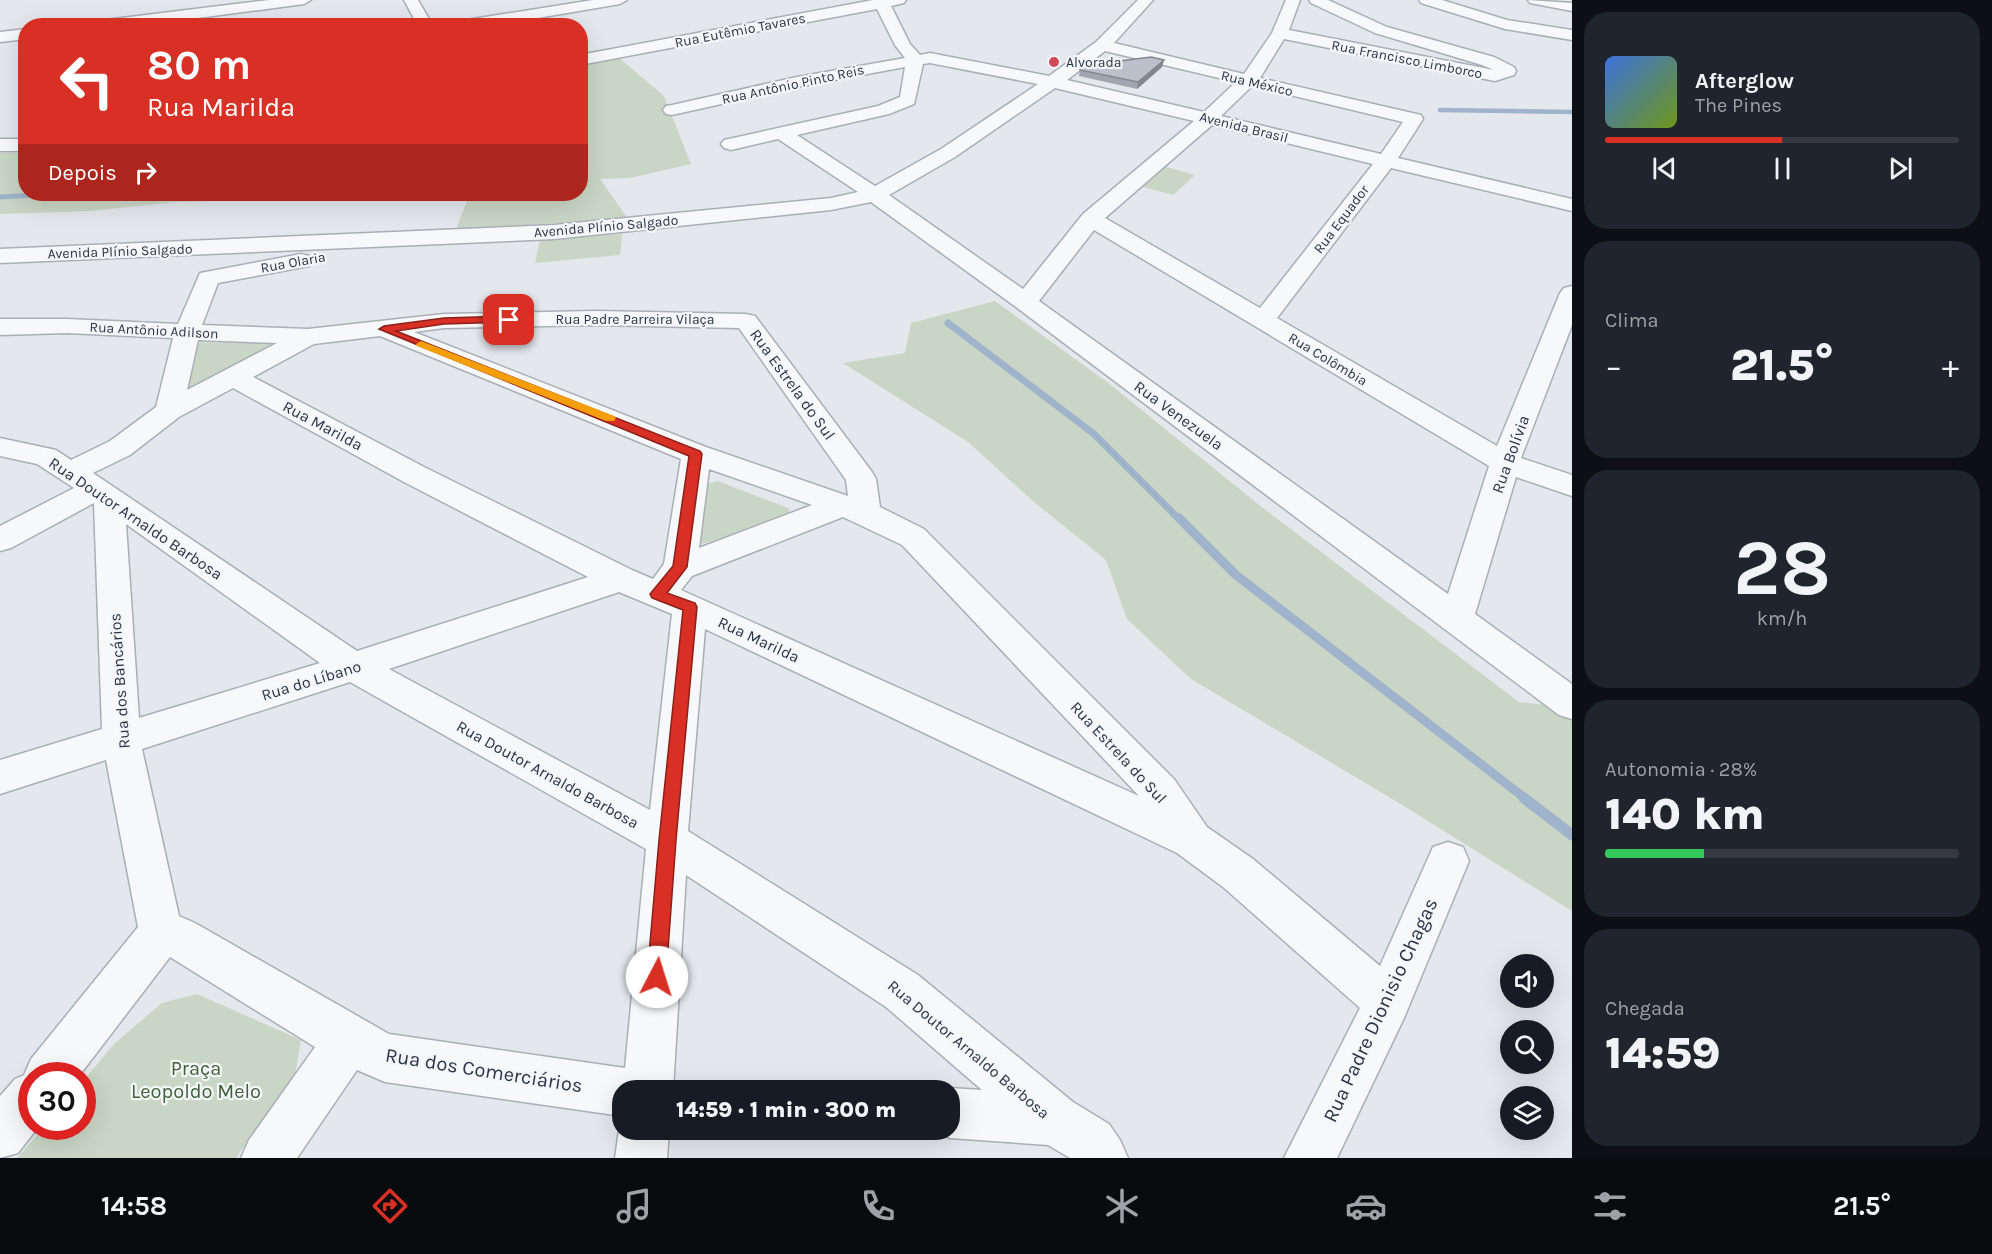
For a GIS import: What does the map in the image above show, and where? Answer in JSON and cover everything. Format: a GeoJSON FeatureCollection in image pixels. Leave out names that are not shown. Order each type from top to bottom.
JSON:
{"type":"FeatureCollection","features":[{"type":"Feature","properties":{"kind":"street"},"geometry":{"type":"LineString","coordinates":[[139,18],[269,6],[304,0]]}},
{"type":"Feature","properties":{"kind":"street"},"geometry":{"type":"LineString","coordinates":[[411,0],[421,18]]}},
{"type":"Feature","properties":{"kind":"street"},"geometry":{"type":"LineString","coordinates":[[509,18],[620,0]]}},
{"type":"Feature","properties":{"kind":"street","name":"Avenida Plínio Salgado"},"geometry":{"type":"LineString","coordinates":[[0,256],[554,232],[831,204],[874,194],[930,164],[1104,46],[1127,24],[1146,0]]}},
{"type":"Feature","properties":{"kind":"street"},"geometry":{"type":"LineString","coordinates":[[1025,302],[1091,219],[1208,119],[1255,73],[1280,33],[1293,0]]}},
{"type":"Feature","properties":{"kind":"street","name":"Rua Francisco Limborco"},"geometry":{"type":"LineString","coordinates":[[1280,33],[1468,72],[1495,75],[1508,71],[1488,61],[1381,30],[1316,0]]}},
{"type":"Feature","properties":{"kind":"street"},"geometry":{"type":"LineString","coordinates":[[1426,0],[1505,24],[1572,35]]}},
{"type":"Feature","properties":{"kind":"street"},"geometry":{"type":"LineString","coordinates":[[1534,0],[1572,7]]}},
{"type":"Feature","properties":{"kind":"street"},"geometry":{"type":"LineString","coordinates":[[731,144],[883,110],[908,100],[915,60],[903,45],[887,1]]}},
{"type":"Feature","properties":{"kind":"street","name":"Rua Eutêmio Tavares"},"geometry":{"type":"LineString","coordinates":[[588,58],[887,1]]}},
{"type":"Feature","properties":{"kind":"street"},"geometry":{"type":"LineString","coordinates":[[0,37],[18,35]]}},
{"type":"Feature","properties":{"kind":"street","name":"Rua México"},"geometry":{"type":"LineString","coordinates":[[1104,46],[1246,81],[1411,117]]}},
{"type":"Feature","properties":{"kind":"street","name":"Avenida Brasil"},"geometry":{"type":"LineString","coordinates":[[915,60],[930,58],[1052,82],[1572,205]]}},
{"type":"Feature","properties":{"kind":"street","name":"Rua Antônio Pinto Reis"},"geometry":{"type":"LineString","coordinates":[[672,110],[797,82],[915,60]]}},
{"type":"Feature","properties":{"kind":"street","name":"Rua Equador"},"geometry":{"type":"LineString","coordinates":[[1263,320],[1384,162],[1414,120],[1411,117]]}},
{"type":"Feature","properties":{"kind":"street","name":"Rua Venezuela"},"geometry":{"type":"LineString","coordinates":[[781,133],[874,194],[1025,302],[1572,704]]}},
{"type":"Feature","properties":{"kind":"street"},"geometry":{"type":"LineString","coordinates":[[0,145],[18,145]]}},
{"type":"Feature","properties":{"kind":"street","name":"Rua Colômbia"},"geometry":{"type":"LineString","coordinates":[[1091,219],[1505,463],[1572,486]]}},
{"type":"Feature","properties":{"kind":"street","name":"Rua Olaria"},"geometry":{"type":"LineString","coordinates":[[187,332],[208,278],[436,237]]}},
{"type":"Feature","properties":{"kind":"street","name":"Rua Bolívia"},"geometry":{"type":"LineString","coordinates":[[1457,618],[1505,463],[1572,293]]}},
{"type":"Feature","properties":{"kind":"street","name":"Rua Padre Parreira Vilaça"},"geometry":{"type":"LineString","coordinates":[[308,336],[444,321],[596,318],[746,321]]}},
{"type":"Feature","properties":{"kind":"street","name":"Rua Estrela do Sul"},"geometry":{"type":"LineString","coordinates":[[746,321],[861,478],[853,509]]}},
{"type":"Feature","properties":{"kind":"street","name":"Rua Antônio Adilson"},"geometry":{"type":"LineString","coordinates":[[0,327],[67,326],[308,336]]}},
{"type":"Feature","properties":{"kind":"street","name":"Rua Estrela do Sul"},"geometry":{"type":"LineString","coordinates":[[384,329],[696,454],[853,509],[913,537],[1160,790],[1192,840],[1238,873],[1388,1002]]}},
{"type":"Feature","properties":{"kind":"street"},"geometry":{"type":"LineString","coordinates":[[169,411],[187,332]]}},
{"type":"Feature","properties":{"kind":"street"},"geometry":{"type":"LineString","coordinates":[[0,540],[92,486],[120,448],[169,411],[308,336]]}},
{"type":"Feature","properties":{"kind":"street","name":"Rua Marilda"},"geometry":{"type":"LineString","coordinates":[[234,377],[415,475],[620,579],[674,601],[1192,840]]}},
{"type":"Feature","properties":{"kind":"street","name":"Rua Doutor Arnaldo Barbosa"},"geometry":{"type":"LineString","coordinates":[[0,447],[46,457],[92,486],[353,667],[667,840],[902,991],[1055,1120],[1091,1142],[1102,1158]]}},
{"type":"Feature","properties":{"kind":"street"},"geometry":{"type":"LineString","coordinates":[[649,1080],[667,840],[674,601],[696,454]]}},
{"type":"Feature","properties":{"kind":"street","name":"Rua dos Bancários"},"geometry":{"type":"LineString","coordinates":[[92,486],[121,740],[162,933]]}},
{"type":"Feature","properties":{"kind":"street"},"geometry":{"type":"LineString","coordinates":[[680,567],[853,509]]}},
{"type":"Feature","properties":{"kind":"street","name":"Rua do Líbano"},"geometry":{"type":"LineString","coordinates":[[0,777],[353,667],[620,579]]}},
{"type":"Feature","properties":{"kind":"street","name":"Rua Padre Dionisio Chagas"},"geometry":{"type":"LineString","coordinates":[[1310,1158],[1388,1002],[1448,861]]}},
{"type":"Feature","properties":{"kind":"street"},"geometry":{"type":"LineString","coordinates":[[59,1062],[162,933],[179,938],[349,1040],[267,1158]]}},
{"type":"Feature","properties":{"kind":"street","name":"Rua dos Comerciários"},"geometry":{"type":"LineString","coordinates":[[349,1040],[385,1058],[612,1090]]}},
{"type":"Feature","properties":{"kind":"street"},"geometry":{"type":"LineString","coordinates":[[0,1136],[18,1114]]}},
{"type":"Feature","properties":{"kind":"street"},"geometry":{"type":"LineString","coordinates":[[960,1114],[1055,1120]]}},
{"type":"Feature","properties":{"kind":"street"},"geometry":{"type":"LineString","coordinates":[[641,1158],[643,1140]]}},
{"type":"Feature","properties":{"kind":"green space"},"geometry":{"type":"Polygon","coordinates":[[[618,57],[664,96],[691,164],[630,178],[600,179],[628,219],[456,229],[467,201],[588,201],[588,62],[618,57]]]}},
{"type":"Feature","properties":{"kind":"green space"},"geometry":{"type":"Polygon","coordinates":[[[0,153],[18,153],[18,201],[214,201],[176,202],[91,211],[0,214],[0,153]]]}},
{"type":"Feature","properties":{"kind":"green space"},"geometry":{"type":"Polygon","coordinates":[[[1166,167],[1195,175],[1173,195],[1143,187],[1166,167]]]}},
{"type":"Feature","properties":{"kind":"green space"},"geometry":{"type":"Polygon","coordinates":[[[622,234],[620,255],[535,263],[540,240],[622,234]]]}},
{"type":"Feature","properties":{"kind":"green space"},"geometry":{"type":"Polygon","coordinates":[[[995,301],[1107,382],[1263,508],[1519,702],[1572,708],[1572,911],[1399,803],[1191,679],[1127,619],[1106,560],[1034,502],[968,442],[843,363],[905,353],[911,323],[995,301]]]}},
{"type":"Feature","properties":{"kind":"green space"},"geometry":{"type":"Polygon","coordinates":[[[194,342],[276,344],[186,396],[194,342]]]}},
{"type":"Feature","properties":{"kind":"green space"},"geometry":{"type":"Polygon","coordinates":[[[718,481],[790,509],[785,519],[698,545],[707,484],[718,481]]]}},
{"type":"Feature","properties":{"kind":"green space","name":"Praça Leopoldo Melo"},"geometry":{"type":"Polygon","coordinates":[[[197,994],[301,1040],[295,1075],[236,1158],[17,1158],[33,1140],[96,1140],[96,1065],[114,1044],[162,1003],[197,994]]]}},
{"type":"Feature","properties":{"kind":"building"},"geometry":{"type":"Polygon","coordinates":[[[1151,57],[1164,60],[1138,82],[1080,70],[1081,66],[1151,57]]]}},
{"type":"Feature","properties":{"kind":"waterway"},"geometry":{"type":"LineString","coordinates":[[1440,110],[1572,112]]}},
{"type":"Feature","properties":{"kind":"waterway"},"geometry":{"type":"LineString","coordinates":[[0,197],[18,196]]}},
{"type":"Feature","properties":{"kind":"waterway"},"geometry":{"type":"LineString","coordinates":[[948,323],[1094,434],[1180,520]]}},
{"type":"Feature","properties":{"kind":"waterway"},"geometry":{"type":"LineString","coordinates":[[1179,518],[1236,575],[1526,799]]}},
{"type":"Feature","properties":{"kind":"waterway"},"geometry":{"type":"LineString","coordinates":[[1524,798],[1572,835]]}},
{"type":"Feature","properties":{"kind":"slow traffic"},"geometry":{"type":"LineString","coordinates":[[421,344],[610,418]]}},
{"type":"Feature","properties":{"kind":"place","name":"Alvorada"},"geometry":{"type":"Point","coordinates":[1054,62]}},
{"type":"Feature","properties":{"kind":"route"},"geometry":{"type":"LineString","coordinates":[[509,320],[444,321],[384,329],[696,454],[680,567],[657,594],[690,607],[667,840],[657,977]]}}]}
